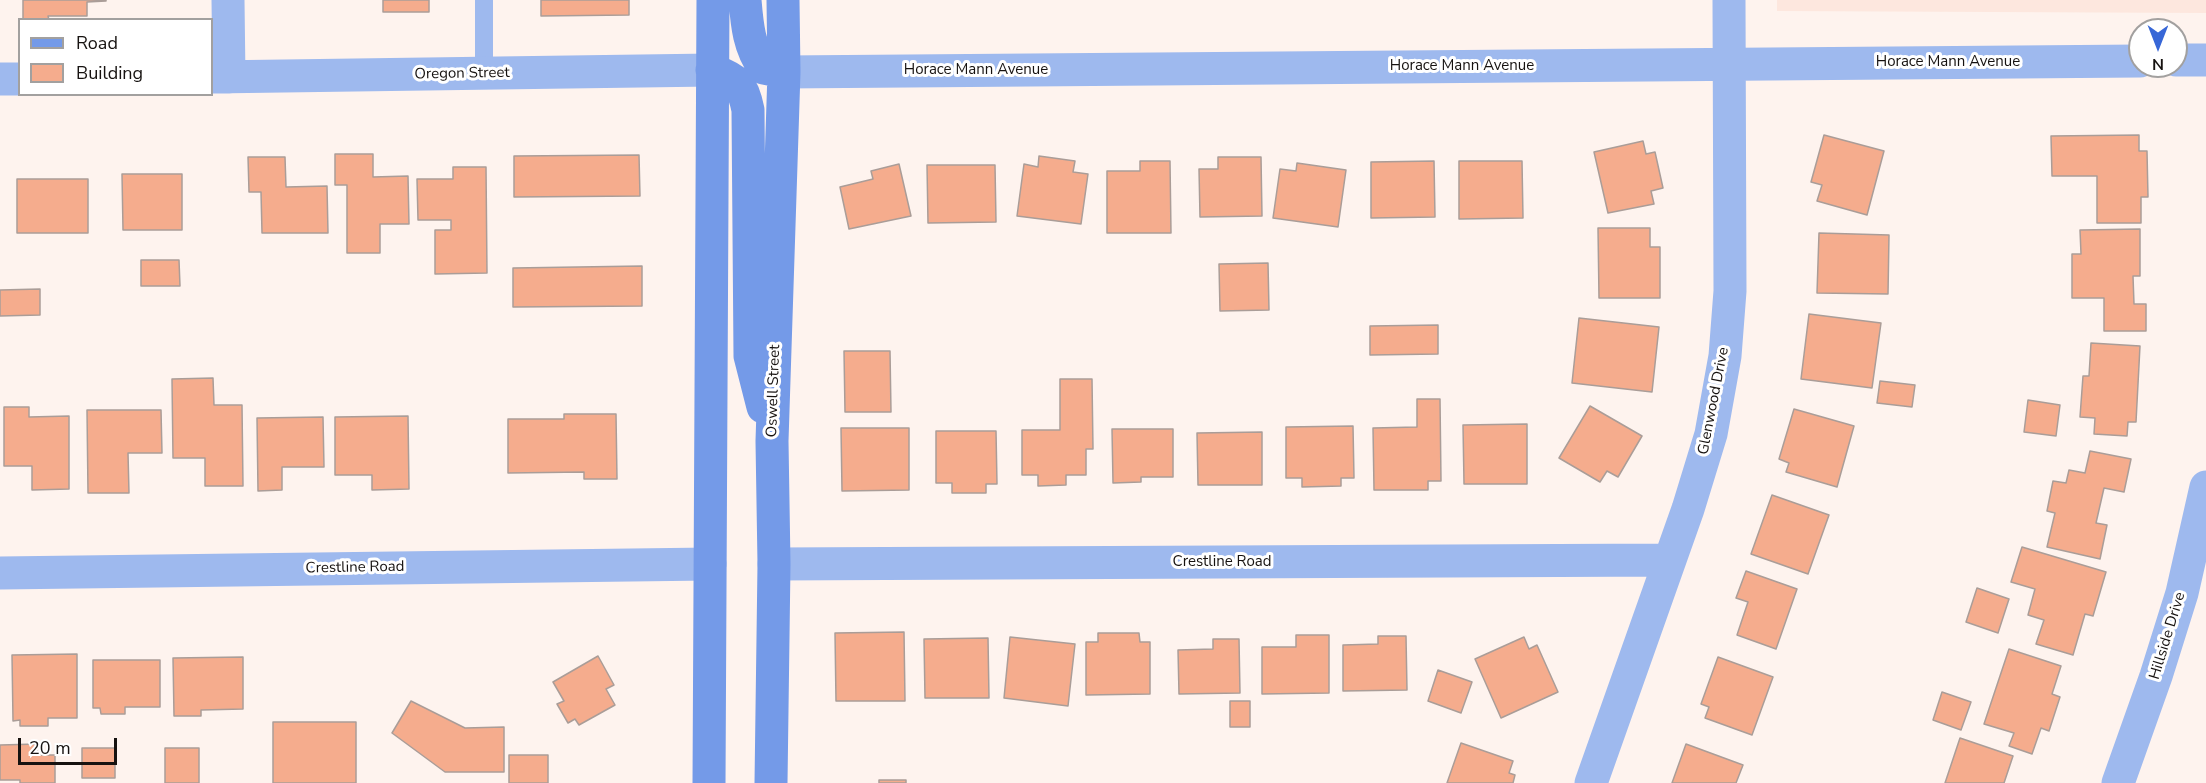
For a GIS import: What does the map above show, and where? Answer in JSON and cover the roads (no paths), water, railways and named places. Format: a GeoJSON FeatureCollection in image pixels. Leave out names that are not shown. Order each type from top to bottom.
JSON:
{"type":"FeatureCollection","features":[{"type":"Feature","properties":{"kind":"main road"},"geometry":{"type":"LineString","coordinates":[[710,783],[713,0]]}},
{"type":"Feature","properties":{"kind":"main road"},"geometry":{"type":"LineString","coordinates":[[745,0],[750,41],[757,59],[764,68],[784,72]]}},
{"type":"Feature","properties":{"kind":"main road","name":"Oswell Street"},"geometry":{"type":"LineString","coordinates":[[771,783],[774,564],[772,441],[784,72],[783,0]]}},
{"type":"Feature","properties":{"kind":"main road"},"geometry":{"type":"LineString","coordinates":[[712,70],[739,84],[745,94],[748,110],[750,356],[772,441]]}},
{"type":"Feature","properties":{"kind":"street"},"geometry":{"type":"LineString","coordinates":[[220,77],[228,0]]}},
{"type":"Feature","properties":{"kind":"street","name":"Glenwood Drive"},"geometry":{"type":"LineString","coordinates":[[1591,783],[1689,509],[1711,434],[1725,356],[1730,291],[1729,0]]}},
{"type":"Feature","properties":{"kind":"street"},"geometry":{"type":"LineString","coordinates":[[2188,60],[2206,60]]}},
{"type":"Feature","properties":{"kind":"street","name":"Horace Mann Avenue"},"geometry":{"type":"LineString","coordinates":[[784,72],[2128,61]]}},
{"type":"Feature","properties":{"kind":"street","name":"Oregon Street"},"geometry":{"type":"LineString","coordinates":[[220,77],[712,70]]}},
{"type":"Feature","properties":{"kind":"street"},"geometry":{"type":"LineString","coordinates":[[0,79],[18,79]]}},
{"type":"Feature","properties":{"kind":"street","name":"Hillside Drive"},"geometry":{"type":"LineString","coordinates":[[2118,783],[2182,592],[2206,487]]}},
{"type":"Feature","properties":{"kind":"street","name":"Crestline Road"},"geometry":{"type":"LineString","coordinates":[[774,564],[1670,560]]}},
{"type":"Feature","properties":{"kind":"street","name":"Crestline Road"},"geometry":{"type":"LineString","coordinates":[[0,573],[710,564]]}},
{"type":"Feature","properties":{"kind":"lane"},"geometry":{"type":"LineString","coordinates":[[484,0],[484,74]]}}]}
